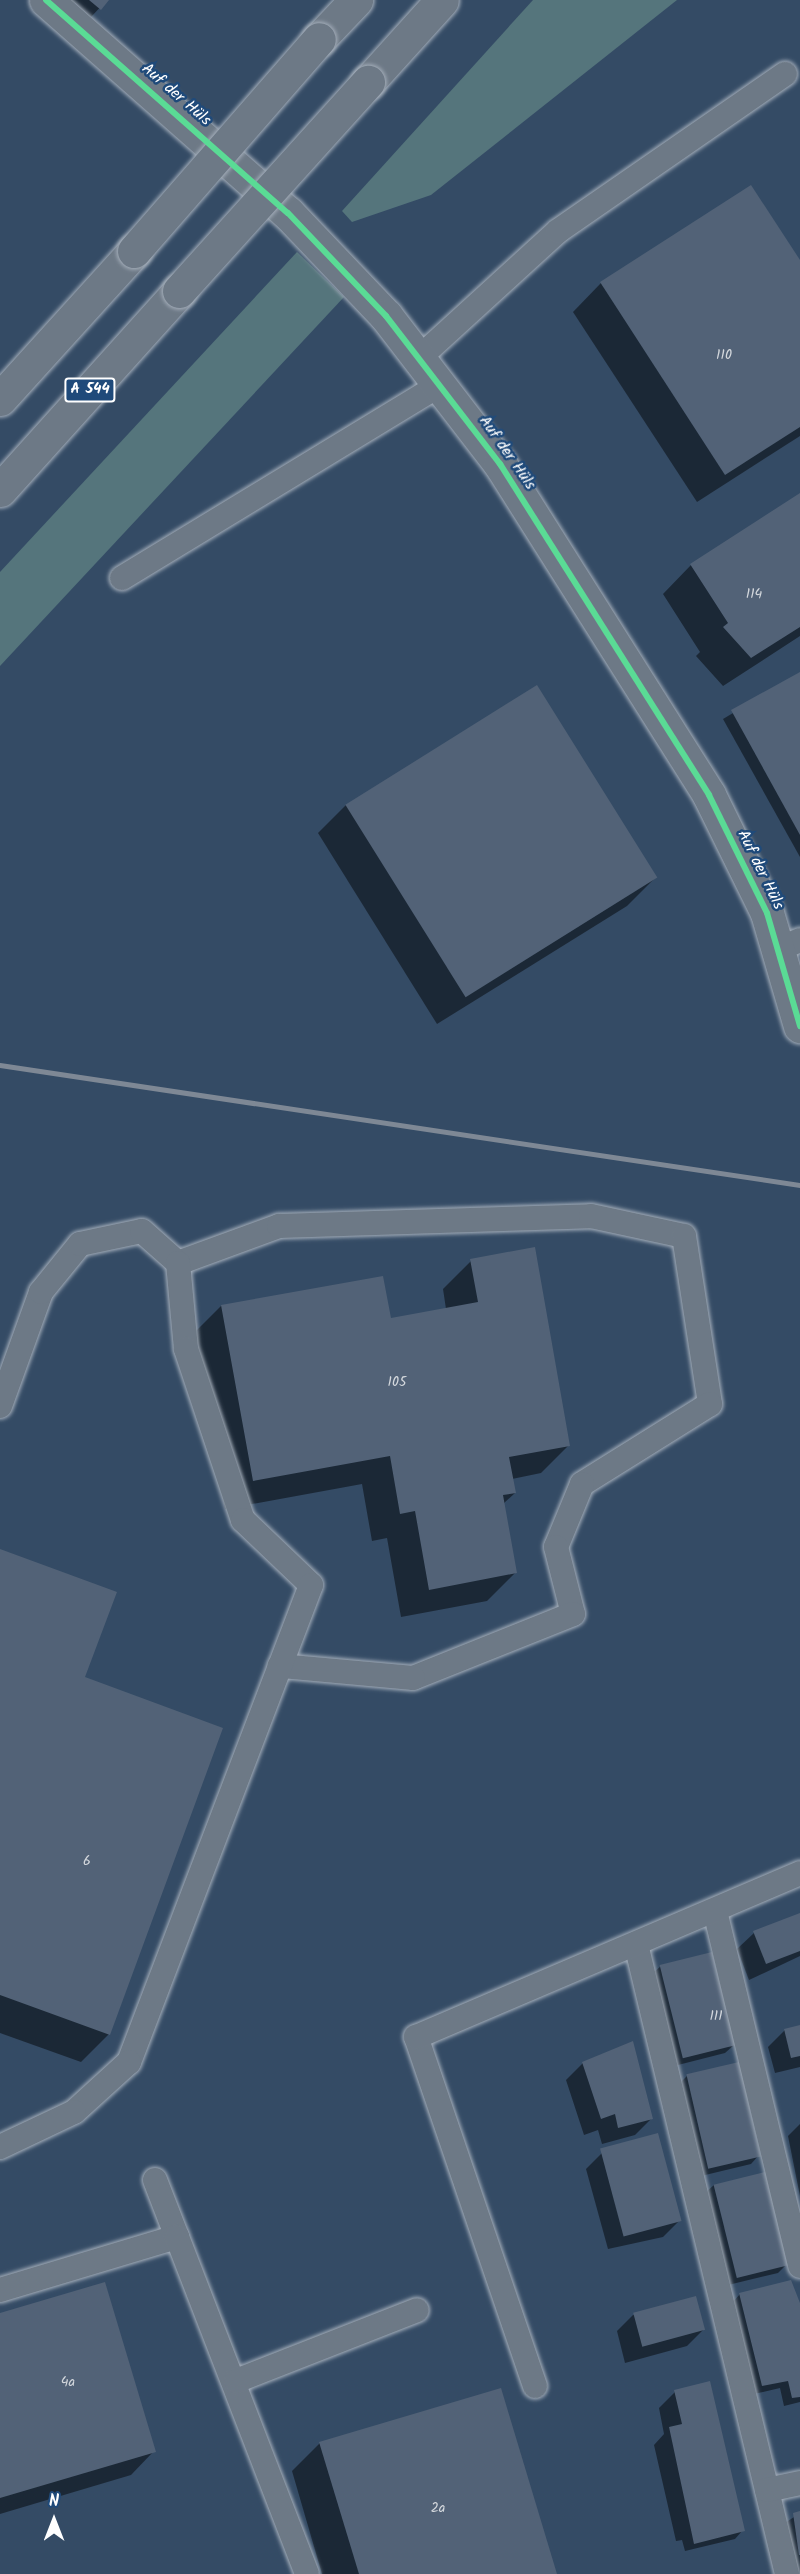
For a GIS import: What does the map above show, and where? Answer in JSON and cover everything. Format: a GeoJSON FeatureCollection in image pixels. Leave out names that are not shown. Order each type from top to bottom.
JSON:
{"type":"FeatureCollection","features":[{"type":"Feature","properties":{"kind":"main road","name":"Auf der Hüls"},"geometry":{"type":"LineString","coordinates":[[46,0],[288,213],[441,384],[591,602],[709,795],[790,944],[800,1026]]}},
{"type":"Feature","properties":{"kind":"main road"},"geometry":{"type":"LineString","coordinates":[[0,399],[135,251],[356,0]]}},
{"type":"Feature","properties":{"kind":"main road","name":"A 544"},"geometry":{"type":"LineString","coordinates":[[0,490],[442,0]]}},
{"type":"Feature","properties":{"kind":"lane"},"geometry":{"type":"LineString","coordinates":[[419,358],[558,231],[785,74]]}},
{"type":"Feature","properties":{"kind":"lane"},"geometry":{"type":"LineString","coordinates":[[122,578],[441,384]]}},
{"type":"Feature","properties":{"kind":"lane"},"geometry":{"type":"LineString","coordinates":[[178,1263],[279,1226],[591,1216],[684,1236],[710,1404],[582,1484],[556,1547],[573,1614],[413,1678],[280,1666]]}},
{"type":"Feature","properties":{"kind":"lane"},"geometry":{"type":"LineString","coordinates":[[0,1406],[41,1292],[80,1244],[142,1231],[178,1263],[186,1349],[243,1520],[311,1585],[129,2062],[74,2112],[0,2147]]}},
{"type":"Feature","properties":{"kind":"lane"},"geometry":{"type":"LineString","coordinates":[[535,2386],[416,2037],[800,1874]]}},
{"type":"Feature","properties":{"kind":"lane"},"geometry":{"type":"LineString","coordinates":[[715,1911],[800,2266]]}},
{"type":"Feature","properties":{"kind":"lane"},"geometry":{"type":"LineString","coordinates":[[636,1944],[788,2574]]}},
{"type":"Feature","properties":{"kind":"lane"},"geometry":{"type":"LineString","coordinates":[[155,2180],[236,2380],[307,2574]]}},
{"type":"Feature","properties":{"kind":"lane"},"geometry":{"type":"LineString","coordinates":[[0,2290],[177,2237]]}},
{"type":"Feature","properties":{"kind":"lane"},"geometry":{"type":"LineString","coordinates":[[236,2380],[417,2310]]}},
{"type":"Feature","properties":{"kind":"lane"},"geometry":{"type":"LineString","coordinates":[[767,2490],[800,2482]]}},
{"type":"Feature","properties":{"kind":"green space"},"geometry":{"type":"Polygon","coordinates":[[[533,0],[677,0],[431,195],[352,222],[342,211],[533,0]]]}},
{"type":"Feature","properties":{"kind":"green space"},"geometry":{"type":"Polygon","coordinates":[[[297,252],[344,297],[0,666],[0,572],[297,252]]]}},
{"type":"Feature","properties":{"kind":"building"},"geometry":{"type":"Polygon","coordinates":[[[89,0],[109,0],[101,10],[89,0]]]}},
{"type":"Feature","properties":{"kind":"building"},"geometry":{"type":"Polygon","coordinates":[[[751,185],[800,260],[800,427],[725,475],[600,282],[751,185]]]}},
{"type":"Feature","properties":{"kind":"building"},"geometry":{"type":"Polygon","coordinates":[[[800,493],[800,627],[751,658],[723,627],[728,623],[690,564],[800,493]]]}},
{"type":"Feature","properties":{"kind":"building"},"geometry":{"type":"Polygon","coordinates":[[[800,672],[800,835],[731,710],[800,672]]]}},
{"type":"Feature","properties":{"kind":"building"},"geometry":{"type":"Polygon","coordinates":[[[537,685],[657,878],[466,997],[345,805],[537,685]]]}},
{"type":"Feature","properties":{"kind":"building"},"geometry":{"type":"Polygon","coordinates":[[[535,1247],[570,1446],[509,1457],[516,1493],[503,1495],[517,1573],[429,1590],[415,1511],[400,1514],[390,1456],[253,1481],[221,1305],[383,1276],[391,1318],[478,1302],[470,1259],[535,1247]]]}},
{"type":"Feature","properties":{"kind":"building"},"geometry":{"type":"Polygon","coordinates":[[[0,1549],[117,1592],[85,1677],[223,1728],[110,2035],[0,1995],[0,1549]]]}},
{"type":"Feature","properties":{"kind":"building"},"geometry":{"type":"Polygon","coordinates":[[[800,1913],[800,1951],[766,1964],[753,1931],[800,1913]]]}},
{"type":"Feature","properties":{"kind":"building"},"geometry":{"type":"Polygon","coordinates":[[[712,1952],[735,2045],[683,2058],[660,1965],[712,1952]]]}},
{"type":"Feature","properties":{"kind":"building"},"geometry":{"type":"Polygon","coordinates":[[[800,2025],[800,2056],[791,2058],[784,2029],[800,2025]]]}},
{"type":"Feature","properties":{"kind":"building"},"geometry":{"type":"Polygon","coordinates":[[[633,2041],[653,2119],[618,2128],[615,2114],[601,2119],[582,2062],[633,2041]]]}},
{"type":"Feature","properties":{"kind":"building"},"geometry":{"type":"Polygon","coordinates":[[[739,2062],[761,2157],[708,2169],[686,2074],[739,2062]]]}},
{"type":"Feature","properties":{"kind":"building"},"geometry":{"type":"Polygon","coordinates":[[[658,2133],[682,2221],[624,2236],[600,2149],[658,2133]]]}},
{"type":"Feature","properties":{"kind":"building"},"geometry":{"type":"Polygon","coordinates":[[[765,2172],[788,2265],[737,2278],[714,2185],[765,2172]]]}},
{"type":"Feature","properties":{"kind":"building"},"geometry":{"type":"Polygon","coordinates":[[[791,2280],[800,2303],[800,2397],[792,2398],[788,2381],[762,2386],[739,2293],[791,2280]]]}},
{"type":"Feature","properties":{"kind":"building"},"geometry":{"type":"Polygon","coordinates":[[[105,2282],[156,2452],[0,2498],[0,2313],[105,2282]]]}},
{"type":"Feature","properties":{"kind":"building"},"geometry":{"type":"Polygon","coordinates":[[[696,2296],[705,2330],[642,2347],[633,2313],[696,2296]]]}},
{"type":"Feature","properties":{"kind":"building"},"geometry":{"type":"Polygon","coordinates":[[[710,2381],[745,2531],[694,2544],[669,2427],[682,2424],[674,2390],[710,2381]]]}},
{"type":"Feature","properties":{"kind":"building"},"geometry":{"type":"Polygon","coordinates":[[[501,2388],[557,2574],[359,2574],[319,2442],[501,2388]]]}},
{"type":"Feature","properties":{"kind":"building"},"geometry":{"type":"Polygon","coordinates":[[[800,2511],[800,2555],[799,2555],[793,2513],[800,2511]]]}},
{"type":"Feature","properties":{"kind":"railway"},"geometry":{"type":"LineString","coordinates":[[0,1065],[800,1185]]}},
{"type":"Feature","properties":{"kind":"cycle path"},"geometry":{"type":"LineString","coordinates":[[46,0],[288,213],[386,316],[500,464],[709,795],[767,913],[800,1026]]}}]}
